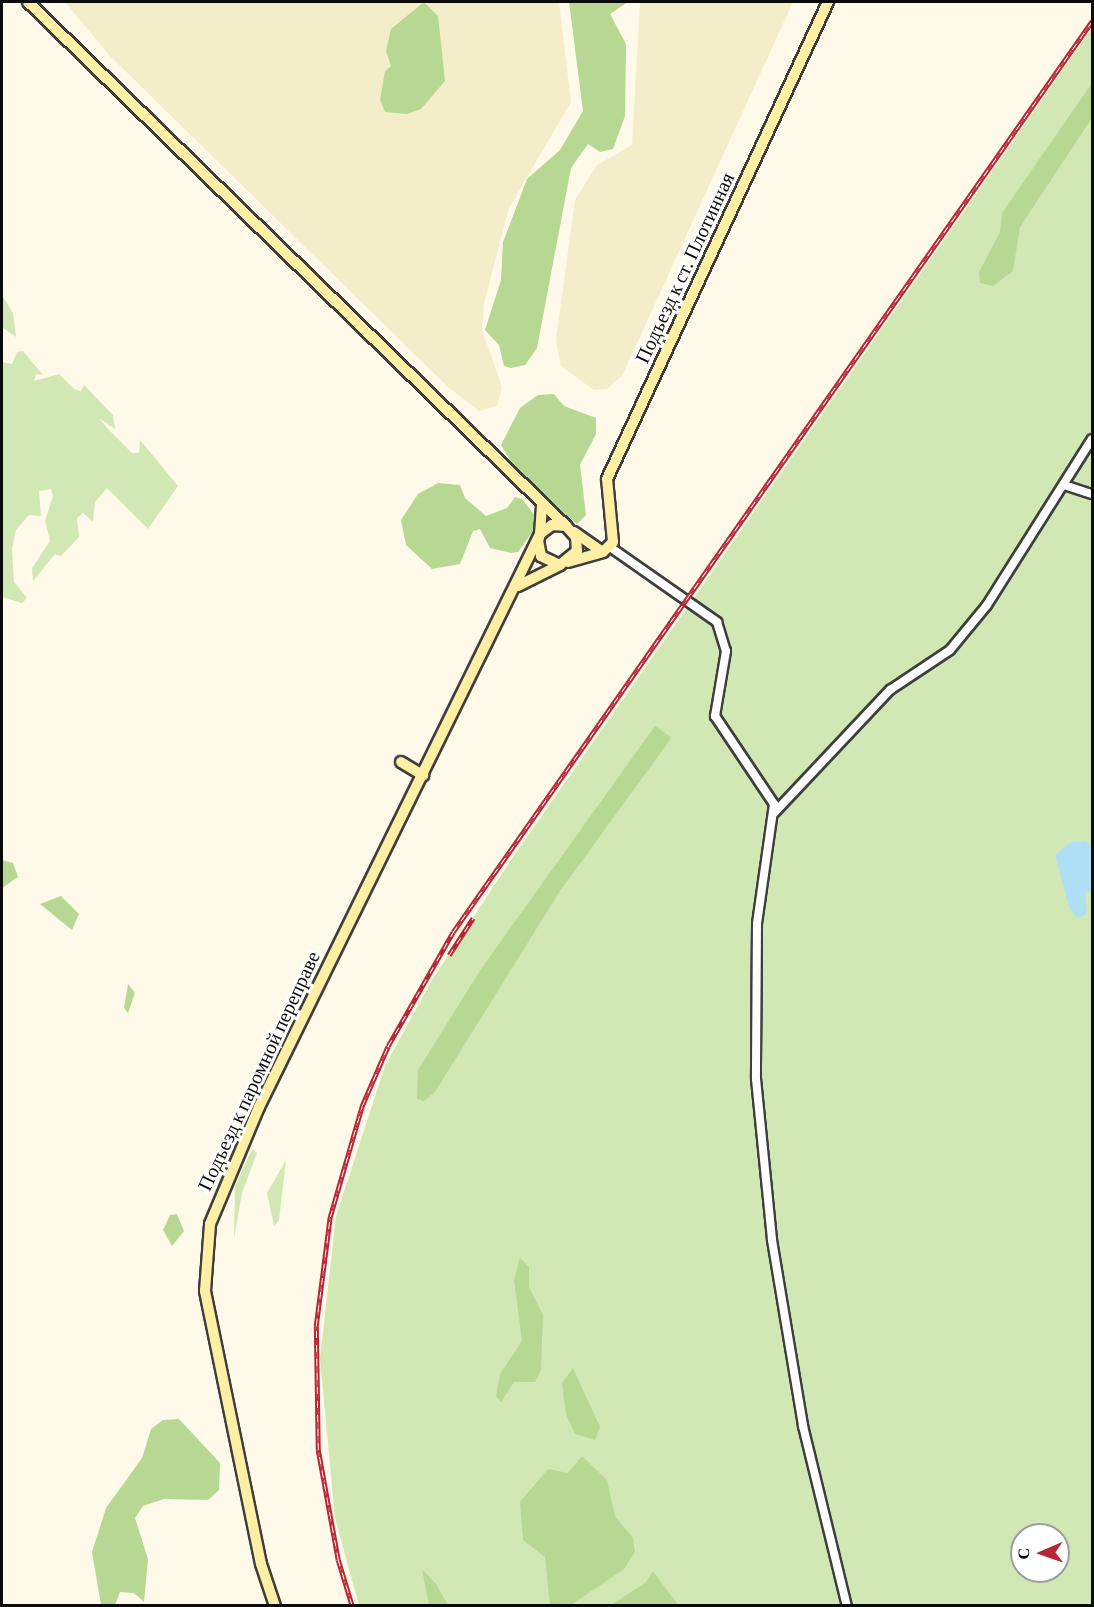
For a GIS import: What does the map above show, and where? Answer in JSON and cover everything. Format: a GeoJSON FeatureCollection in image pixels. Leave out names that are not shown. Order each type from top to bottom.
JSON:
{"type":"FeatureCollection","features":[{"type":"Feature","properties":{"kind":"street"},"geometry":{"type":"LineString","coordinates":[[28,2],[542,506],[569,528],[606,549],[717,622],[726,651],[716,716],[767,788],[775,812],[757,924],[756,1079],[772,1240],[803,1425],[847,1605]]}},
{"type":"Feature","properties":{"kind":"street","name":"Подъезд к ст. Плотинная"},"geometry":{"type":"LineString","coordinates":[[606,549],[615,536],[606,479],[828,2]]}},
{"type":"Feature","properties":{"kind":"street"},"geometry":{"type":"LineString","coordinates":[[775,812],[890,690],[950,650],[987,605],[1092,439]]}},
{"type":"Feature","properties":{"kind":"street"},"geometry":{"type":"LineString","coordinates":[[1064,485],[1092,494]]}},
{"type":"Feature","properties":{"kind":"street"},"geometry":{"type":"LineString","coordinates":[[542,506],[541,556],[564,563]]}},
{"type":"Feature","properties":{"kind":"street"},"geometry":{"type":"LineString","coordinates":[[540,534],[552,525],[569,528]]}},
{"type":"Feature","properties":{"kind":"street"},"geometry":{"type":"LineString","coordinates":[[564,563],[578,544],[569,528]]}},
{"type":"Feature","properties":{"kind":"street","name":"Подъезд к паромной переправе"},"geometry":{"type":"LineString","coordinates":[[275,1605],[261,1564],[207,1303],[210,1224],[259,1107],[518,586],[540,534]]}},
{"type":"Feature","properties":{"kind":"street"},"geometry":{"type":"LineString","coordinates":[[518,586],[564,563],[606,549]]}},
{"type":"Feature","properties":{"kind":"street"},"geometry":{"type":"LineString","coordinates":[[400,762],[423,775]]}},
{"type":"Feature","properties":{"kind":"shaded area"},"geometry":{"type":"Polygon","coordinates":[[[65,2],[559,2],[571,102],[509,208],[484,303],[482,330],[502,387],[497,406],[479,411],[448,387],[109,55],[65,2]]]}},
{"type":"Feature","properties":{"kind":"shaded area"},"geometry":{"type":"Polygon","coordinates":[[[640,2],[793,2],[622,376],[607,389],[594,390],[561,366],[556,340],[575,200],[597,165],[632,145],[640,2]]]}},
{"type":"Feature","properties":{"kind":"green space"},"geometry":{"type":"Polygon","coordinates":[[[424,2],[438,16],[445,81],[421,109],[407,114],[385,112],[380,100],[385,71],[391,66],[386,51],[391,29],[424,2]]]}},
{"type":"Feature","properties":{"kind":"green space"},"geometry":{"type":"Polygon","coordinates":[[[569,2],[628,2],[610,14],[626,44],[625,116],[613,149],[600,152],[588,144],[571,168],[537,348],[525,365],[511,368],[504,366],[499,345],[485,330],[501,280],[503,242],[527,179],[560,150],[583,111],[569,2]]]}},
{"type":"Feature","properties":{"kind":"green space"},"geometry":{"type":"Polygon","coordinates":[[[1092,28],[1092,1605],[359,1606],[335,1518],[320,1359],[336,1216],[385,1066],[432,980],[513,857],[1092,28]]]}},
{"type":"Feature","properties":{"kind":"green space"},"geometry":{"type":"Polygon","coordinates":[[[1092,83],[1092,118],[1020,227],[1013,271],[993,286],[980,283],[979,272],[1000,232],[1002,213],[1092,83]]]}},
{"type":"Feature","properties":{"kind":"green space"},"geometry":{"type":"Polygon","coordinates":[[[2,295],[13,313],[16,337],[2,327],[2,295]]]}},
{"type":"Feature","properties":{"kind":"green space"},"geometry":{"type":"Polygon","coordinates":[[[23,351],[43,375],[36,374],[34,381],[59,374],[74,389],[81,391],[84,385],[113,415],[115,429],[99,418],[107,428],[132,453],[139,453],[140,440],[178,486],[148,529],[107,488],[95,502],[93,522],[83,513],[77,518],[79,537],[61,556],[55,554],[33,581],[32,568],[50,541],[45,521],[53,496],[51,489],[39,491],[41,516],[29,515],[16,530],[12,549],[14,582],[27,598],[22,603],[2,597],[2,362],[12,364],[17,352],[23,351]]]}},
{"type":"Feature","properties":{"kind":"green space"},"geometry":{"type":"Polygon","coordinates":[[[554,394],[564,406],[596,418],[596,434],[580,465],[586,515],[577,524],[521,478],[501,445],[520,408],[538,395],[554,394]]]}},
{"type":"Feature","properties":{"kind":"green space"},"geometry":{"type":"Polygon","coordinates":[[[438,483],[460,485],[465,498],[486,516],[507,508],[515,497],[522,499],[535,516],[534,530],[518,552],[511,553],[490,548],[480,529],[473,531],[460,564],[432,569],[406,545],[401,520],[418,494],[438,483]]]}},
{"type":"Feature","properties":{"kind":"green space"},"geometry":{"type":"Polygon","coordinates":[[[655,726],[671,737],[667,744],[560,891],[435,1092],[424,1101],[417,1099],[418,1070],[481,969],[655,726]]]}},
{"type":"Feature","properties":{"kind":"green space"},"geometry":{"type":"Polygon","coordinates":[[[2,860],[13,863],[18,877],[2,888],[2,860]]]}},
{"type":"Feature","properties":{"kind":"green space"},"geometry":{"type":"Polygon","coordinates":[[[61,896],[79,914],[72,930],[40,904],[61,896]]]}},
{"type":"Feature","properties":{"kind":"green space"},"geometry":{"type":"Polygon","coordinates":[[[128,984],[135,993],[128,1013],[124,1008],[128,984]]]}},
{"type":"Feature","properties":{"kind":"green space"},"geometry":{"type":"Polygon","coordinates":[[[252,1149],[257,1153],[242,1193],[234,1238],[235,1186],[252,1149]]]}},
{"type":"Feature","properties":{"kind":"green space"},"geometry":{"type":"Polygon","coordinates":[[[286,1160],[279,1220],[274,1226],[267,1193],[286,1160]]]}},
{"type":"Feature","properties":{"kind":"green space"},"geometry":{"type":"Polygon","coordinates":[[[177,1214],[184,1231],[172,1246],[163,1230],[170,1215],[177,1214]]]}},
{"type":"Feature","properties":{"kind":"green space"},"geometry":{"type":"Polygon","coordinates":[[[520,1258],[529,1267],[529,1287],[543,1315],[541,1370],[535,1382],[514,1382],[501,1402],[496,1396],[500,1374],[522,1341],[514,1280],[520,1258]]]}},
{"type":"Feature","properties":{"kind":"green space"},"geometry":{"type":"Polygon","coordinates":[[[573,1368],[600,1427],[595,1440],[575,1434],[566,1414],[562,1383],[573,1368]]]}},
{"type":"Feature","properties":{"kind":"green space"},"geometry":{"type":"Polygon","coordinates":[[[179,1419],[220,1463],[219,1490],[208,1500],[164,1499],[143,1506],[135,1518],[148,1559],[144,1602],[134,1593],[120,1592],[115,1605],[101,1605],[92,1552],[106,1508],[142,1458],[151,1429],[163,1420],[179,1419]]]}},
{"type":"Feature","properties":{"kind":"green space"},"geometry":{"type":"Polygon","coordinates":[[[582,1456],[607,1480],[615,1516],[633,1538],[635,1552],[624,1569],[571,1605],[550,1605],[545,1557],[523,1540],[520,1502],[548,1469],[568,1473],[582,1456]]]}},
{"type":"Feature","properties":{"kind":"green space"},"geometry":{"type":"Polygon","coordinates":[[[422,1569],[436,1584],[448,1605],[429,1605],[422,1569]]]}},
{"type":"Feature","properties":{"kind":"green space"},"geometry":{"type":"Polygon","coordinates":[[[653,1571],[678,1605],[611,1605],[645,1583],[653,1571]]]}},
{"type":"Feature","properties":{"kind":"water"},"geometry":{"type":"Polygon","coordinates":[[[1086,841],[1092,848],[1092,893],[1085,891],[1087,914],[1077,918],[1069,907],[1055,855],[1071,842],[1086,841]]]}},
{"type":"Feature","properties":{"kind":"railway"},"geometry":{"type":"LineString","coordinates":[[352,1606],[338,1560],[318,1450],[316,1326],[330,1217],[362,1106],[388,1046],[453,932],[1092,21]]}},
{"type":"Feature","properties":{"kind":"railway"},"geometry":{"type":"LineString","coordinates":[[449,955],[473,918]]}}]}
